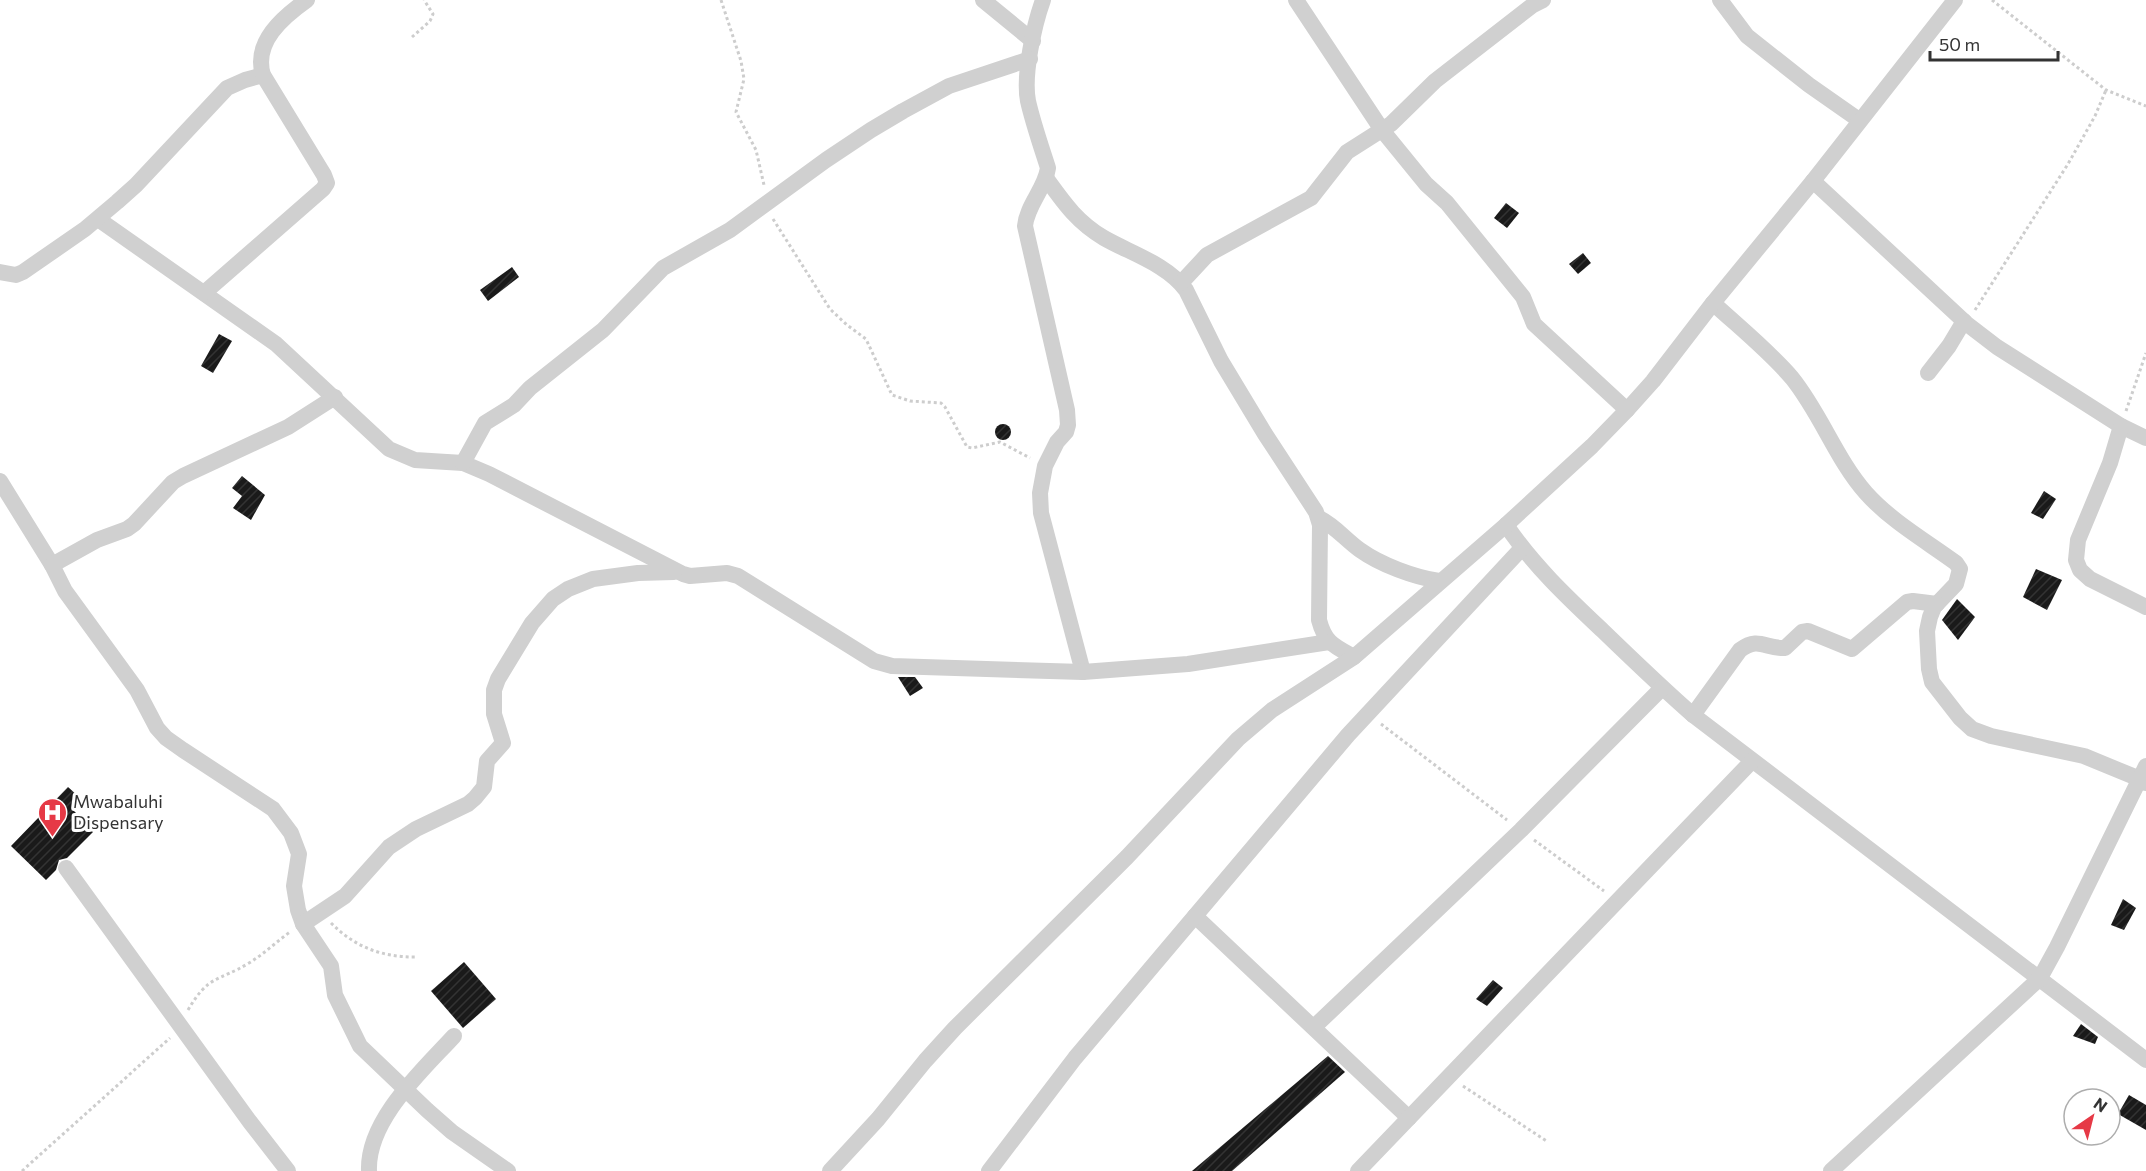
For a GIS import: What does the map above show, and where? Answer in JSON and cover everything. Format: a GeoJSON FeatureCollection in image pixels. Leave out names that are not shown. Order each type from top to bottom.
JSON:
{"type":"FeatureCollection","features":[{"type":"Feature","properties":{"kind":"street"},"geometry":{"type":"LineString","coordinates":[[204,293],[327,183],[324,174],[263,75],[260,64],[261,52],[278,23],[307,0]]}},
{"type":"Feature","properties":{"kind":"street"},"geometry":{"type":"LineString","coordinates":[[983,0],[1033,41]]}},
{"type":"Feature","properties":{"kind":"street"},"geometry":{"type":"LineString","coordinates":[[1043,0],[1030,59],[1028,99],[1048,168],[1046,178],[1026,217],[1025,226],[1067,410],[1068,425],[1045,466],[1040,494],[1041,513],[1083,672]]}},
{"type":"Feature","properties":{"kind":"street"},"geometry":{"type":"LineString","coordinates":[[1296,0],[1382,130],[1426,184],[1447,203],[1523,297],[1534,324],[1626,410]]}},
{"type":"Feature","properties":{"kind":"street"},"geometry":{"type":"LineString","coordinates":[[1181,283],[1207,255],[1311,198],[1347,152],[1391,124],[1435,81],[1533,5],[1543,0]]}},
{"type":"Feature","properties":{"kind":"street"},"geometry":{"type":"LineString","coordinates":[[1720,0],[1747,36],[1809,85],[1859,120]]}},
{"type":"Feature","properties":{"kind":"street"},"geometry":{"type":"LineString","coordinates":[[830,1171],[878,1119],[955,1028],[1111,874],[1238,739],[1272,710],[1354,657],[1506,525],[1592,446],[1653,381],[1955,0]]}},
{"type":"Feature","properties":{"kind":"street"},"geometry":{"type":"LineString","coordinates":[[463,463],[485,423],[514,405],[530,388],[603,330],[663,268],[730,230],[871,130],[930,96],[949,86],[1030,59]]}},
{"type":"Feature","properties":{"kind":"street"},"geometry":{"type":"LineString","coordinates":[[0,272],[16,275],[23,272],[98,219],[136,185],[226,88],[263,75]]}},
{"type":"Feature","properties":{"kind":"street"},"geometry":{"type":"LineString","coordinates":[[1046,178],[1070,211],[1084,224],[1160,268],[1181,283],[1221,361],[1265,434],[1312,503],[1319,518],[1319,620],[1324,636],[1329,642],[1354,657]]}},
{"type":"Feature","properties":{"kind":"street"},"geometry":{"type":"LineString","coordinates":[[1813,181],[1965,322],[1997,347],[2121,426],[2146,438]]}},
{"type":"Feature","properties":{"kind":"street"},"geometry":{"type":"LineString","coordinates":[[98,219],[276,344],[389,449],[415,459],[463,463],[513,486],[675,572],[690,576],[727,573],[738,576],[809,622],[882,664],[979,670],[1083,672],[1188,664],[1329,642]]}},
{"type":"Feature","properties":{"kind":"street"},"geometry":{"type":"LineString","coordinates":[[1713,303],[1792,378],[1867,494],[1888,513],[1956,563],[1960,569],[1959,579],[1937,604],[1930,617],[1927,631],[1930,677],[1941,696],[1967,725],[1991,736],[2084,756],[2144,776],[2040,978],[1831,1171]]}},
{"type":"Feature","properties":{"kind":"street"},"geometry":{"type":"LineString","coordinates":[[1928,373],[1965,322]]}},
{"type":"Feature","properties":{"kind":"street"},"geometry":{"type":"LineString","coordinates":[[52,565],[97,540],[134,524],[173,482],[183,476],[288,428],[335,397]]}},
{"type":"Feature","properties":{"kind":"street"},"geometry":{"type":"LineString","coordinates":[[2121,426],[2110,463],[2078,540],[2076,560],[2080,570],[2090,579],[2146,607]]}},
{"type":"Feature","properties":{"kind":"street"},"geometry":{"type":"LineString","coordinates":[[0,481],[52,565],[65,591],[137,690],[161,733],[189,755],[255,796],[281,818],[297,846],[299,855],[294,886],[303,924],[331,966],[335,995],[360,1046],[406,1092],[452,1132],[508,1171]]}},
{"type":"Feature","properties":{"kind":"street"},"geometry":{"type":"LineString","coordinates":[[1319,518],[1370,556],[1413,575],[1439,581]]}},
{"type":"Feature","properties":{"kind":"street"},"geometry":{"type":"LineString","coordinates":[[1506,525],[1522,548],[1557,587],[1693,715],[2146,1060]]}},
{"type":"Feature","properties":{"kind":"street"},"geometry":{"type":"LineString","coordinates":[[989,1171],[1076,1058],[1195,916],[1368,714],[1522,548]]}},
{"type":"Feature","properties":{"kind":"street"},"geometry":{"type":"LineString","coordinates":[[303,924],[355,887],[380,854],[389,847],[416,829],[468,804],[482,791],[487,761],[503,743],[494,714],[494,690],[498,679],[532,623],[553,599],[568,589],[593,579],[638,573],[675,572]]}},
{"type":"Feature","properties":{"kind":"street"},"geometry":{"type":"LineString","coordinates":[[1693,715],[1740,650],[1754,642],[1785,648],[1802,632],[1808,631],[1852,649],[1901,606],[1914,601],[1937,604]]}},
{"type":"Feature","properties":{"kind":"street"},"geometry":{"type":"LineString","coordinates":[[1314,1027],[1521,830],[1662,688]]}},
{"type":"Feature","properties":{"kind":"street"},"geometry":{"type":"LineString","coordinates":[[1358,1171],[1752,761]]}},
{"type":"Feature","properties":{"kind":"street"},"geometry":{"type":"LineString","coordinates":[[66,868],[288,1171]]}},
{"type":"Feature","properties":{"kind":"street"},"geometry":{"type":"LineString","coordinates":[[1195,916],[1409,1118]]}},
{"type":"Feature","properties":{"kind":"street"},"geometry":{"type":"LineString","coordinates":[[369,1171],[371,1149],[389,1111],[454,1036]]}},
{"type":"Feature","properties":{"kind":"path"},"geometry":{"type":"LineString","coordinates":[[412,37],[430,21],[433,14],[424,0]]}},
{"type":"Feature","properties":{"kind":"path"},"geometry":{"type":"LineString","coordinates":[[721,0],[741,61],[744,79],[735,112],[756,150],[766,203],[830,309],[846,326],[866,339],[892,395],[910,401],[941,403],[967,447],[1000,442],[1045,466]]}},
{"type":"Feature","properties":{"kind":"path"},"geometry":{"type":"LineString","coordinates":[[1992,0],[2106,90],[2146,106]]}},
{"type":"Feature","properties":{"kind":"path"},"geometry":{"type":"LineString","coordinates":[[1965,322],[2068,164],[2095,116],[2106,90]]}},
{"type":"Feature","properties":{"kind":"path"},"geometry":{"type":"LineString","coordinates":[[2121,426],[2146,353]]}},
{"type":"Feature","properties":{"kind":"path"},"geometry":{"type":"LineString","coordinates":[[1368,714],[1617,901]]}},
{"type":"Feature","properties":{"kind":"path"},"geometry":{"type":"LineString","coordinates":[[321,913],[343,935],[359,946],[393,957],[415,957]]}},
{"type":"Feature","properties":{"kind":"path"},"geometry":{"type":"LineString","coordinates":[[22,1171],[69,1130],[99,1099],[167,1040],[180,1025],[196,996],[210,981],[247,964],[303,924]]}},
{"type":"Feature","properties":{"kind":"path"},"geometry":{"type":"LineString","coordinates":[[1449,1076],[1548,1142]]}},
{"type":"Feature","properties":{"kind":"building"},"geometry":{"type":"Polygon","coordinates":[[[1506,203],[1519,213],[1507,228],[1494,218],[1506,203]]]}},
{"type":"Feature","properties":{"kind":"building"},"geometry":{"type":"Polygon","coordinates":[[[1583,253],[1591,263],[1578,274],[1569,264],[1583,253]]]}},
{"type":"Feature","properties":{"kind":"building"},"geometry":{"type":"Polygon","coordinates":[[[512,267],[519,277],[488,301],[480,290],[512,267]]]}},
{"type":"Feature","properties":{"kind":"building"},"geometry":{"type":"Polygon","coordinates":[[[219,334],[232,341],[213,373],[201,366],[219,334]]]}},
{"type":"Feature","properties":{"kind":"building"},"geometry":{"type":"Polygon","coordinates":[[[1003,424],[1009,426],[1011,432],[1009,438],[1003,440],[997,438],[995,432],[997,426],[1003,424]]]}},
{"type":"Feature","properties":{"kind":"building"},"geometry":{"type":"Polygon","coordinates":[[[242,476],[265,495],[251,520],[233,508],[242,496],[232,488],[242,476]]]}},
{"type":"Feature","properties":{"kind":"building"},"geometry":{"type":"Polygon","coordinates":[[[2044,491],[2056,499],[2043,519],[2031,513],[2044,491]]]}},
{"type":"Feature","properties":{"kind":"building"},"geometry":{"type":"Polygon","coordinates":[[[2036,569],[2062,580],[2047,610],[2023,597],[2036,569]]]}},
{"type":"Feature","properties":{"kind":"building"},"geometry":{"type":"Polygon","coordinates":[[[1957,599],[1975,617],[1958,640],[1942,620],[1957,599]]]}},
{"type":"Feature","properties":{"kind":"building"},"geometry":{"type":"Polygon","coordinates":[[[898,677],[915,677],[923,688],[910,696],[898,677]]]}},
{"type":"Feature","properties":{"kind":"building","name":"Mwabaluhi Dispensary"},"geometry":{"type":"Polygon","coordinates":[[[68,787],[78,796],[74,800],[79,804],[73,810],[94,831],[67,858],[59,860],[56,870],[46,880],[11,846],[68,787]]]}},
{"type":"Feature","properties":{"kind":"building"},"geometry":{"type":"Polygon","coordinates":[[[2123,899],[2136,908],[2124,930],[2111,925],[2123,899]]]}},
{"type":"Feature","properties":{"kind":"building"},"geometry":{"type":"Polygon","coordinates":[[[464,962],[496,999],[463,1028],[431,991],[464,962]]]}},
{"type":"Feature","properties":{"kind":"building"},"geometry":{"type":"Polygon","coordinates":[[[1493,980],[1503,988],[1487,1006],[1476,999],[1493,980]]]}},
{"type":"Feature","properties":{"kind":"building"},"geometry":{"type":"Polygon","coordinates":[[[2081,1024],[2098,1037],[2095,1044],[2073,1036],[2081,1024]]]}},
{"type":"Feature","properties":{"kind":"building"},"geometry":{"type":"Polygon","coordinates":[[[1328,1056],[1345,1072],[1232,1171],[1192,1171],[1328,1056]]]}},
{"type":"Feature","properties":{"kind":"building"},"geometry":{"type":"Polygon","coordinates":[[[2129,1095],[2146,1105],[2146,1130],[2122,1116],[2122,1107],[2129,1095]]]}},
{"type":"Feature","properties":{"kind":"place","name":"Mwabaluhi Dispensary"},"geometry":{"type":"Point","coordinates":[52,838]}}]}
